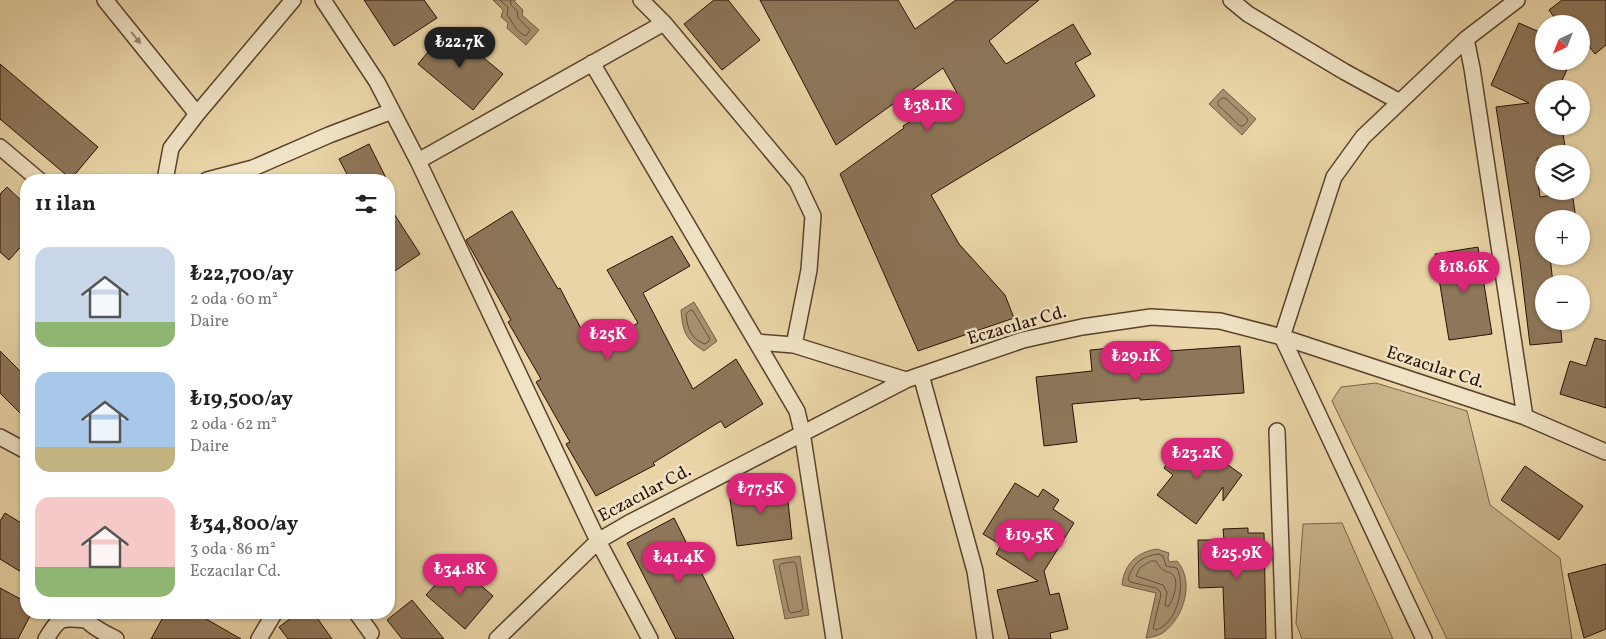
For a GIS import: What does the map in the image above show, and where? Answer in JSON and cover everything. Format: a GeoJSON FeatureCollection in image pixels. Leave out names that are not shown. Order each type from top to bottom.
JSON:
{"type":"FeatureCollection","features":[{"type":"Feature","properties":{"kind":"street"},"geometry":{"type":"LineString","coordinates":[[105,0],[197,114]]}},
{"type":"Feature","properties":{"kind":"street"},"geometry":{"type":"LineString","coordinates":[[166,174],[171,148],[197,114],[293,0]]}},
{"type":"Feature","properties":{"kind":"street"},"geometry":{"type":"LineString","coordinates":[[323,0],[377,82],[418,161],[598,541],[650,639]]}},
{"type":"Feature","properties":{"kind":"street"},"geometry":{"type":"LineString","coordinates":[[641,0],[664,23],[797,182],[813,216],[809,270],[794,345]]}},
{"type":"Feature","properties":{"kind":"street"},"geometry":{"type":"LineString","coordinates":[[1231,0],[1248,14],[1345,72],[1400,102]]}},
{"type":"Feature","properties":{"kind":"street"},"geometry":{"type":"LineString","coordinates":[[1424,639],[1282,337],[1334,177],[1363,137],[1466,39],[1517,0]]}},
{"type":"Feature","properties":{"kind":"street"},"geometry":{"type":"LineString","coordinates":[[418,161],[664,23]]}},
{"type":"Feature","properties":{"kind":"street"},"geometry":{"type":"LineString","coordinates":[[1466,39],[1525,417]]}},
{"type":"Feature","properties":{"kind":"street"},"geometry":{"type":"LineString","coordinates":[[592,64],[797,411],[802,432],[834,639]]}},
{"type":"Feature","properties":{"kind":"street"},"geometry":{"type":"LineString","coordinates":[[230,174],[253,168],[392,111]]}},
{"type":"Feature","properties":{"kind":"street"},"geometry":{"type":"LineString","coordinates":[[0,147],[32,174]]}},
{"type":"Feature","properties":{"kind":"street","name":"Eczacılar Cd."},"geometry":{"type":"LineString","coordinates":[[497,639],[598,541],[629,522],[906,380],[1023,340],[1082,327],[1151,317],[1220,321],[1282,337],[1525,417],[1606,452]]}},
{"type":"Feature","properties":{"kind":"street"},"geometry":{"type":"LineString","coordinates":[[757,342],[794,345],[906,380]]}},
{"type":"Feature","properties":{"kind":"street"},"geometry":{"type":"LineString","coordinates":[[921,375],[975,571],[985,639]]}},
{"type":"Feature","properties":{"kind":"street"},"geometry":{"type":"LineString","coordinates":[[1277,431],[1284,639]]}},
{"type":"Feature","properties":{"kind":"street"},"geometry":{"type":"LineString","coordinates":[[0,437],[20,448]]}},
{"type":"Feature","properties":{"kind":"street"},"geometry":{"type":"LineString","coordinates":[[46,639],[57,623],[66,619]]}},
{"type":"Feature","properties":{"kind":"street"},"geometry":{"type":"LineString","coordinates":[[87,619],[101,631],[116,639]]}},
{"type":"Feature","properties":{"kind":"street"},"geometry":{"type":"LineString","coordinates":[[259,639],[270,619]]}},
{"type":"Feature","properties":{"kind":"street"},"geometry":{"type":"LineString","coordinates":[[362,619],[376,637]]}},
{"type":"Feature","properties":{"kind":"shaded area"},"geometry":{"type":"Polygon","coordinates":[[[1376,383],[1467,411],[1490,505],[1560,558],[1572,639],[1447,639],[1332,401],[1341,387],[1376,383]]]}},
{"type":"Feature","properties":{"kind":"shaded area"},"geometry":{"type":"Polygon","coordinates":[[[1342,523],[1393,639],[1302,639],[1296,623],[1303,524],[1342,523]]]}},
{"type":"Feature","properties":{"kind":"water"},"geometry":{"type":"Polygon","coordinates":[[[493,0],[515,0],[523,10],[522,15],[539,30],[526,45],[507,28],[508,23],[501,17],[503,10],[493,0]]]}},
{"type":"Feature","properties":{"kind":"water"},"geometry":{"type":"Polygon","coordinates":[[[1223,89],[1256,119],[1242,135],[1209,104],[1223,89]]]}},
{"type":"Feature","properties":{"kind":"water"},"geometry":{"type":"Polygon","coordinates":[[[694,302],[717,341],[704,351],[689,339],[684,329],[681,310],[694,302]]]}},
{"type":"Feature","properties":{"kind":"water"},"geometry":{"type":"Polygon","coordinates":[[[1157,549],[1169,553],[1169,562],[1177,561],[1182,569],[1185,578],[1185,598],[1182,608],[1171,625],[1164,632],[1146,638],[1156,593],[1122,585],[1126,571],[1133,560],[1143,553],[1157,549]]]}},
{"type":"Feature","properties":{"kind":"water"},"geometry":{"type":"Polygon","coordinates":[[[800,556],[809,615],[785,619],[773,560],[800,556]]]}},
{"type":"Feature","properties":{"kind":"building"},"geometry":{"type":"Polygon","coordinates":[[[364,0],[424,0],[437,18],[394,46],[364,0]]]}},
{"type":"Feature","properties":{"kind":"building"},"geometry":{"type":"Polygon","coordinates":[[[714,0],[728,0],[760,40],[722,70],[684,24],[714,0]]]}},
{"type":"Feature","properties":{"kind":"building"},"geometry":{"type":"Polygon","coordinates":[[[760,0],[898,0],[915,29],[956,0],[1039,0],[989,41],[1006,64],[1073,24],[1091,54],[1075,63],[1095,96],[931,195],[959,244],[1005,295],[1014,318],[918,351],[840,174],[904,128],[903,126],[957,93],[943,68],[836,145],[760,0]]]}},
{"type":"Feature","properties":{"kind":"building"},"geometry":{"type":"Polygon","coordinates":[[[1562,0],[1606,0],[1606,45],[1595,54],[1590,48],[1590,15],[1553,15],[1549,10],[1562,0]]]}},
{"type":"Feature","properties":{"kind":"building"},"geometry":{"type":"Polygon","coordinates":[[[1519,23],[1535,30],[1535,70],[1567,70],[1562,80],[1535,80],[1535,135],[1563,135],[1565,145],[1535,145],[1535,200],[1573,200],[1575,210],[1535,210],[1535,265],[1551,265],[1552,275],[1535,275],[1535,330],[1561,330],[1562,342],[1530,345],[1520,262],[1496,107],[1529,103],[1491,85],[1519,23]]]}},
{"type":"Feature","properties":{"kind":"building"},"geometry":{"type":"Polygon","coordinates":[[[448,28],[503,74],[473,110],[418,64],[448,28]]]}},
{"type":"Feature","properties":{"kind":"building"},"geometry":{"type":"Polygon","coordinates":[[[0,64],[98,147],[75,174],[65,174],[0,119],[0,64]]]}},
{"type":"Feature","properties":{"kind":"building"},"geometry":{"type":"Polygon","coordinates":[[[369,144],[384,174],[347,174],[339,159],[369,144]]]}},
{"type":"Feature","properties":{"kind":"building"},"geometry":{"type":"Polygon","coordinates":[[[7,187],[20,199],[20,248],[9,260],[0,252],[0,194],[7,187]]]}},
{"type":"Feature","properties":{"kind":"building"},"geometry":{"type":"Polygon","coordinates":[[[512,211],[558,289],[560,288],[592,350],[638,323],[607,270],[672,236],[690,266],[643,293],[693,389],[736,359],[763,404],[725,428],[721,421],[653,463],[655,465],[596,496],[566,444],[570,442],[536,382],[541,379],[508,322],[511,320],[466,240],[512,211]]]}},
{"type":"Feature","properties":{"kind":"building"},"geometry":{"type":"Polygon","coordinates":[[[395,215],[420,254],[395,271],[395,215]]]}},
{"type":"Feature","properties":{"kind":"building"},"geometry":{"type":"Polygon","coordinates":[[[1478,247],[1492,334],[1449,340],[1435,254],[1478,247]]]}},
{"type":"Feature","properties":{"kind":"building"},"geometry":{"type":"Polygon","coordinates":[[[1595,338],[1606,341],[1606,408],[1560,394],[1570,361],[1586,366],[1595,338]]]}},
{"type":"Feature","properties":{"kind":"building"},"geometry":{"type":"Polygon","coordinates":[[[1240,346],[1244,393],[1140,400],[1140,398],[1072,404],[1077,442],[1044,446],[1036,377],[1092,371],[1090,350],[1124,347],[1125,354],[1240,346]]]}},
{"type":"Feature","properties":{"kind":"building"},"geometry":{"type":"Polygon","coordinates":[[[0,351],[20,371],[20,413],[0,393],[0,351]]]}},
{"type":"Feature","properties":{"kind":"building"},"geometry":{"type":"Polygon","coordinates":[[[1191,438],[1242,475],[1223,501],[1223,487],[1196,524],[1157,495],[1173,475],[1164,468],[1178,448],[1182,451],[1191,438]]]}},
{"type":"Feature","properties":{"kind":"building"},"geometry":{"type":"Polygon","coordinates":[[[1525,466],[1583,506],[1559,540],[1501,500],[1525,466]]]}},
{"type":"Feature","properties":{"kind":"building"},"geometry":{"type":"Polygon","coordinates":[[[786,483],[792,539],[737,546],[729,493],[786,483]]]}},
{"type":"Feature","properties":{"kind":"building"},"geometry":{"type":"Polygon","coordinates":[[[1015,483],[1038,497],[1043,489],[1059,500],[1053,509],[1074,523],[1044,571],[1050,595],[1059,593],[1068,629],[1050,633],[1051,639],[1009,639],[997,590],[1038,581],[996,554],[1001,545],[983,534],[1015,483]]]}},
{"type":"Feature","properties":{"kind":"building"},"geometry":{"type":"Polygon","coordinates":[[[5,513],[20,522],[20,571],[0,559],[0,521],[5,513]]]}},
{"type":"Feature","properties":{"kind":"building"},"geometry":{"type":"Polygon","coordinates":[[[674,518],[734,639],[676,639],[627,543],[674,518]]]}},
{"type":"Feature","properties":{"kind":"building"},"geometry":{"type":"Polygon","coordinates":[[[1248,528],[1248,533],[1264,533],[1266,639],[1225,639],[1223,587],[1199,588],[1198,540],[1224,540],[1223,529],[1248,528]]]}},
{"type":"Feature","properties":{"kind":"building"},"geometry":{"type":"Polygon","coordinates":[[[455,563],[493,596],[465,629],[426,595],[455,563]]]}},
{"type":"Feature","properties":{"kind":"building"},"geometry":{"type":"Polygon","coordinates":[[[1606,564],[1606,629],[1584,638],[1568,574],[1606,564]]]}},
{"type":"Feature","properties":{"kind":"building"},"geometry":{"type":"Polygon","coordinates":[[[0,588],[20,599],[20,619],[28,619],[18,639],[0,639],[0,588]]]}},
{"type":"Feature","properties":{"kind":"building"},"geometry":{"type":"Polygon","coordinates":[[[412,600],[444,639],[402,639],[387,620],[395,619],[395,614],[412,600]]]}},
{"type":"Feature","properties":{"kind":"building"},"geometry":{"type":"Polygon","coordinates":[[[162,619],[206,619],[241,639],[151,639],[162,619]]]}},
{"type":"Feature","properties":{"kind":"building"},"geometry":{"type":"Polygon","coordinates":[[[290,619],[318,619],[332,639],[288,639],[279,627],[290,619]]]}}]}
